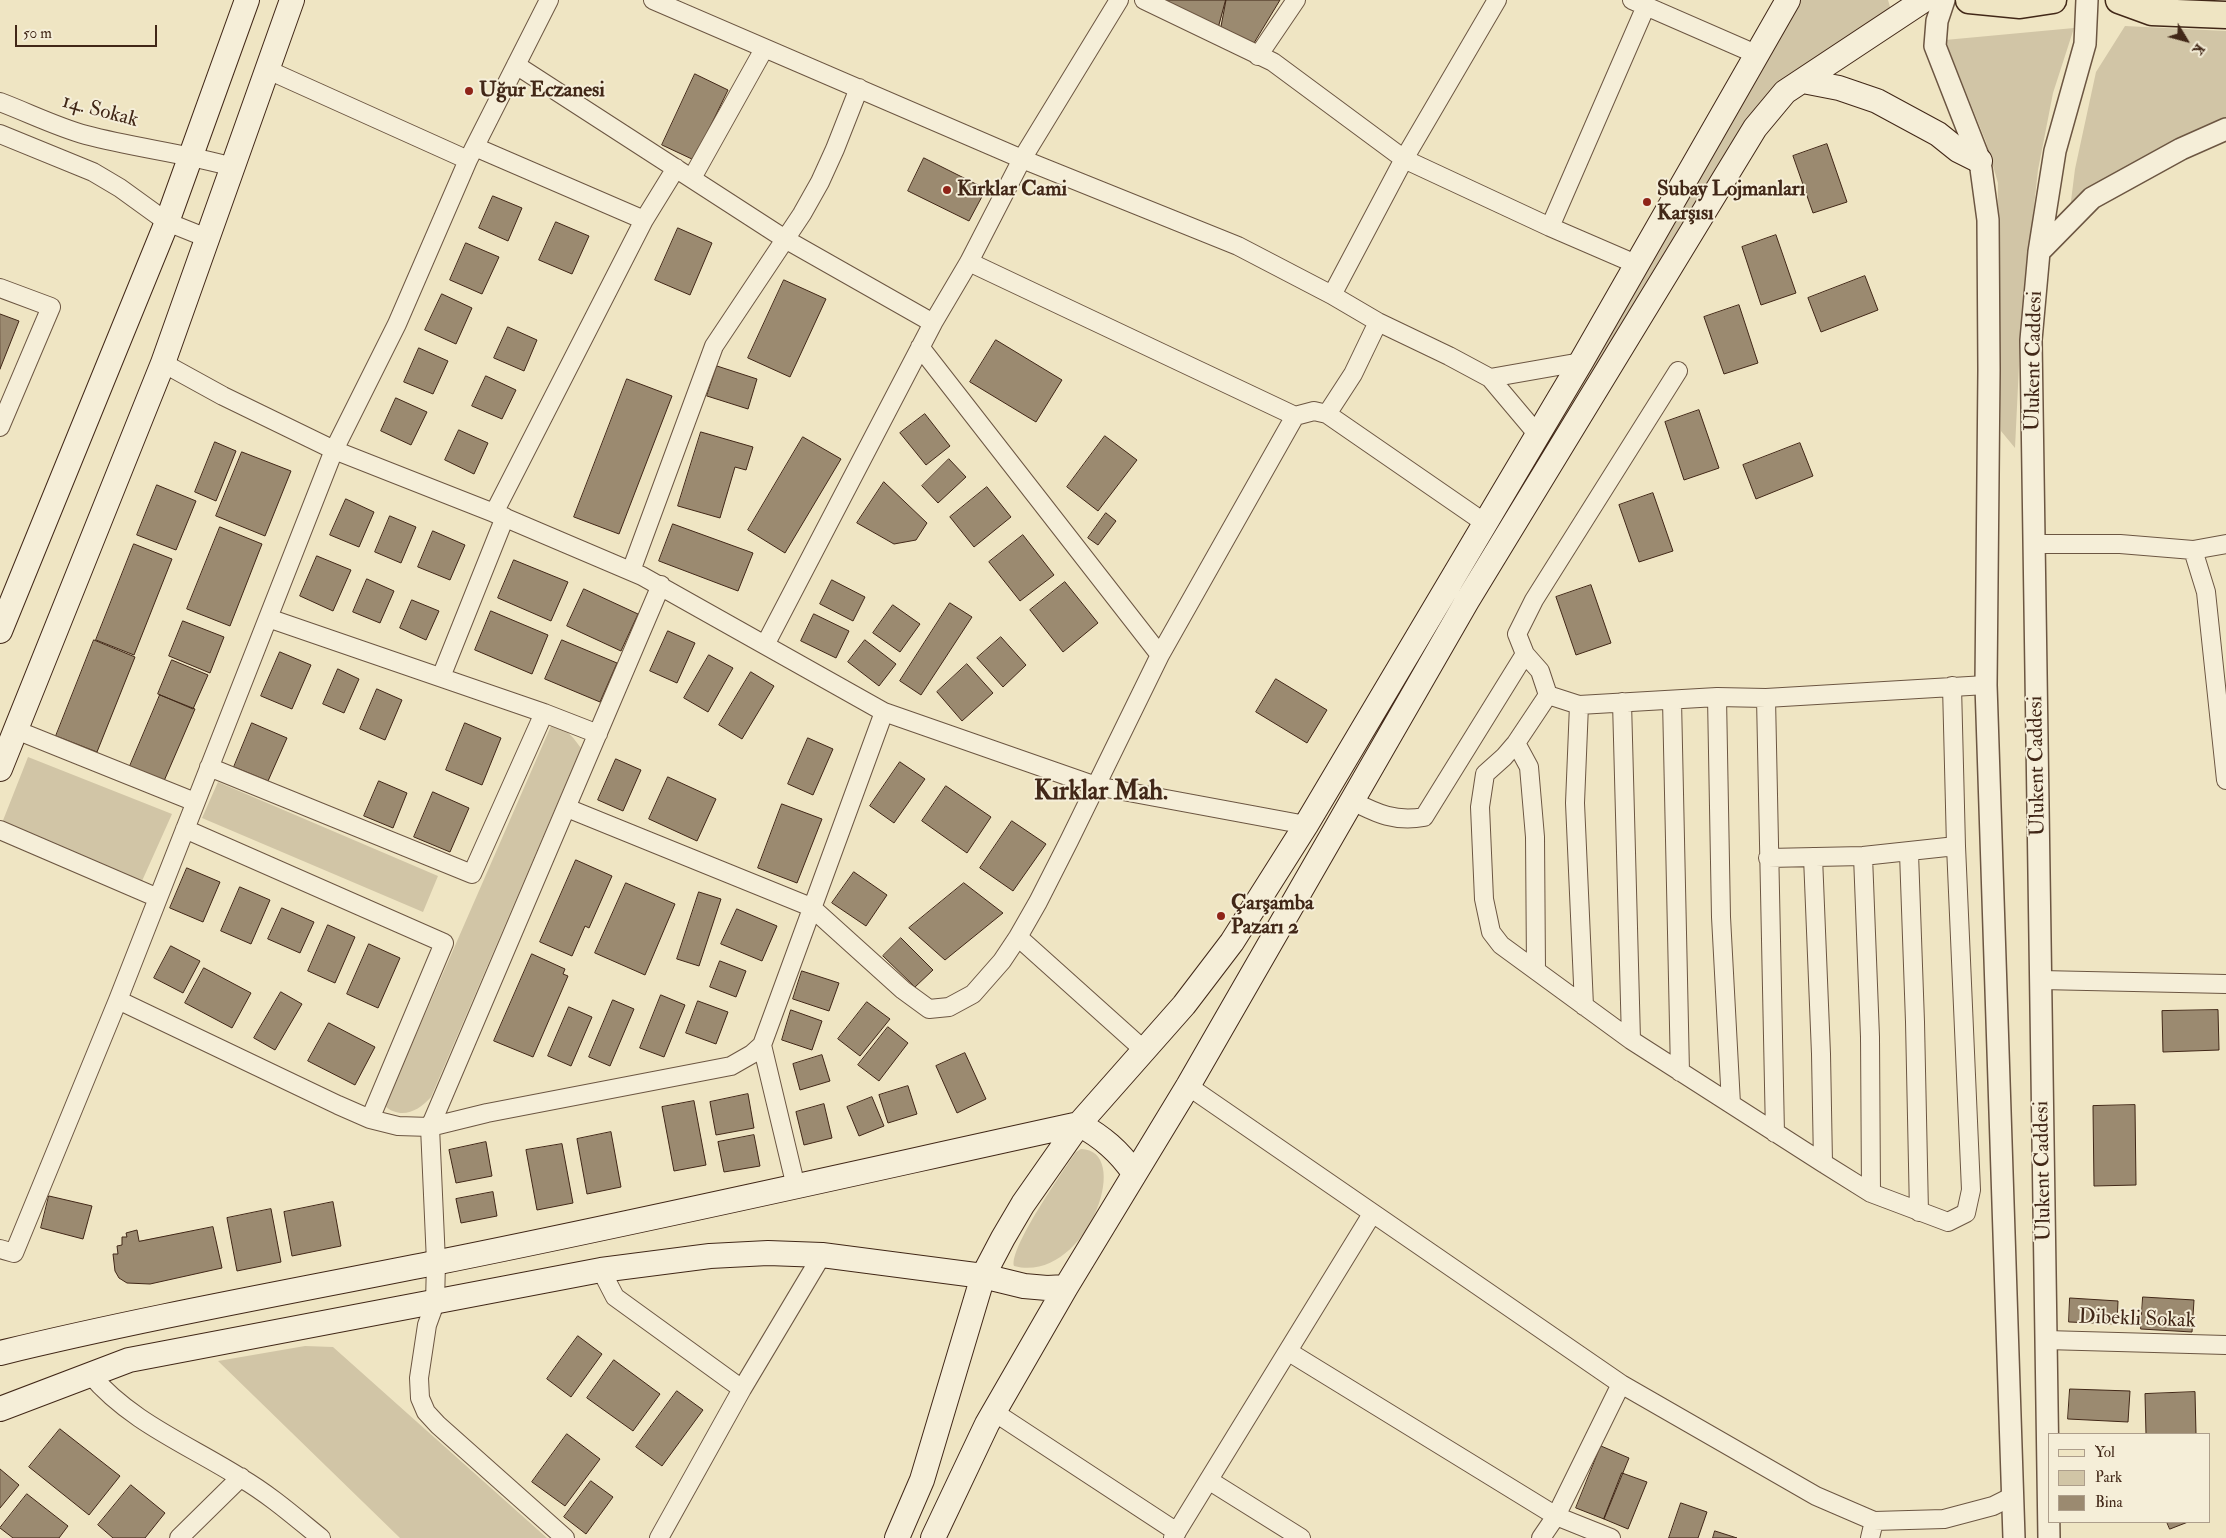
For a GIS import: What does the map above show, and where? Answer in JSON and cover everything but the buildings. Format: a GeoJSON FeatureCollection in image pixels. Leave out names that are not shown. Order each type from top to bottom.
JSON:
{"type":"FeatureCollection","features":[{"type":"Feature","properties":{"kind":"main road"},"geometry":{"type":"LineString","coordinates":[[0,631],[167,222],[247,0]]}},
{"type":"Feature","properties":{"kind":"main road"},"geometry":{"type":"LineString","coordinates":[[0,769],[163,363],[292,0]]}},
{"type":"Feature","properties":{"kind":"main road"},"geometry":{"type":"LineString","coordinates":[[897,1538],[922,1480],[983,1276],[1023,1204],[1079,1124],[1145,1052],[1232,942],[1306,825],[1538,435],[1638,265],[1788,0]]}},
{"type":"Feature","properties":{"kind":"main road"},"geometry":{"type":"LineString","coordinates":[[933,1538],[994,1412],[1066,1287],[1188,1086],[1467,601],[1755,128],[1785,92],[1924,0]]}},
{"type":"Feature","properties":{"kind":"main road"},"geometry":{"type":"LineString","coordinates":[[1969,0],[2020,5],[2053,0]]}},
{"type":"Feature","properties":{"kind":"main road"},"geometry":{"type":"LineString","coordinates":[[2119,0],[2152,12],[2226,15]]}},
{"type":"Feature","properties":{"kind":"main road"},"geometry":{"type":"LineString","coordinates":[[1802,81],[1839,88],[1877,101],[1938,134],[1958,150],[1980,161]]}},
{"type":"Feature","properties":{"kind":"main road"},"geometry":{"type":"LineString","coordinates":[[0,1352],[115,1325],[436,1262],[796,1187],[1079,1124],[1108,1142],[1123,1156],[1134,1173]]}},
{"type":"Feature","properties":{"kind":"main road"},"geometry":{"type":"LineString","coordinates":[[0,1409],[129,1360],[601,1270],[710,1256],[768,1253],[822,1255],[983,1276],[1024,1286],[1066,1287]]}},
{"type":"Feature","properties":{"kind":"street"},"geometry":{"type":"LineString","coordinates":[[0,1249],[14,1253],[118,1000],[334,450],[397,324],[472,153],[550,0]]}},
{"type":"Feature","properties":{"kind":"street"},"geometry":{"type":"LineString","coordinates":[[653,0],[1022,158],[1238,246],[1332,295],[1378,322],[1490,378],[1538,435]]}},
{"type":"Feature","properties":{"kind":"street"},"geometry":{"type":"LineString","coordinates":[[765,645],[933,323],[969,262],[1022,158],[1119,0]]}},
{"type":"Feature","properties":{"kind":"street"},"geometry":{"type":"LineString","coordinates":[[1144,0],[1273,62],[1404,159],[1550,227],[1638,265]]}},
{"type":"Feature","properties":{"kind":"street"},"geometry":{"type":"LineString","coordinates":[[1258,56],[1296,0]]}},
{"type":"Feature","properties":{"kind":"street"},"geometry":{"type":"LineString","coordinates":[[1332,295],[1404,159],[1497,0]]}},
{"type":"Feature","properties":{"kind":"street"},"geometry":{"type":"LineString","coordinates":[[1944,0],[1937,21],[1935,46],[1980,161],[1988,220],[1986,685],[2014,1538]]}},
{"type":"Feature","properties":{"kind":"street","name":"Ulukent Caddesi"},"geometry":{"type":"LineString","coordinates":[[2048,1472],[2031,340],[2039,252],[2055,150],[2085,44],[2087,0]]}},
{"type":"Feature","properties":{"kind":"street"},"geometry":{"type":"LineString","coordinates":[[1550,227],[1639,3],[1758,55]]}},
{"type":"Feature","properties":{"kind":"street"},"geometry":{"type":"LineString","coordinates":[[692,178],[764,48]]}},
{"type":"Feature","properties":{"kind":"street"},"geometry":{"type":"LineString","coordinates":[[516,65],[785,239],[933,323]]}},
{"type":"Feature","properties":{"kind":"street"},"geometry":{"type":"LineString","coordinates":[[268,70],[472,153],[644,220]]}},
{"type":"Feature","properties":{"kind":"street"},"geometry":{"type":"LineString","coordinates":[[631,571],[714,346],[785,239],[820,182],[836,149],[859,88]]}},
{"type":"Feature","properties":{"kind":"street","name":"14. Sokak"},"geometry":{"type":"LineString","coordinates":[[0,102],[83,134],[115,142],[191,155],[232,167]]}},
{"type":"Feature","properties":{"kind":"street"},"geometry":{"type":"LineString","coordinates":[[2039,252],[2092,198],[2181,149],[2226,129]]}},
{"type":"Feature","properties":{"kind":"street"},"geometry":{"type":"LineString","coordinates":[[0,134],[93,172],[120,188],[167,222],[206,238]]}},
{"type":"Feature","properties":{"kind":"street"},"geometry":{"type":"LineString","coordinates":[[441,677],[500,515],[644,220],[676,168]]}},
{"type":"Feature","properties":{"kind":"street"},"geometry":{"type":"LineString","coordinates":[[969,262],[1295,416],[1314,411],[1327,414],[1485,523]]}},
{"type":"Feature","properties":{"kind":"street"},"geometry":{"type":"LineString","coordinates":[[0,288],[51,307],[0,428]]}},
{"type":"Feature","properties":{"kind":"street"},"geometry":{"type":"LineString","coordinates":[[1327,414],[1353,374],[1378,322]]}},
{"type":"Feature","properties":{"kind":"street"},"geometry":{"type":"LineString","coordinates":[[920,348],[1160,655]]}},
{"type":"Feature","properties":{"kind":"street"},"geometry":{"type":"LineString","coordinates":[[1490,378],[1581,362]]}},
{"type":"Feature","properties":{"kind":"street"},"geometry":{"type":"LineString","coordinates":[[163,363],[224,396],[334,450],[500,515],[631,571],[661,586],[884,712],[1096,786],[1306,825]]}},
{"type":"Feature","properties":{"kind":"street"},"geometry":{"type":"LineString","coordinates":[[1548,695],[1540,671],[1525,654],[1517,634],[1534,600],[1678,371]]}},
{"type":"Feature","properties":{"kind":"street"},"geometry":{"type":"LineString","coordinates":[[566,808],[811,907],[903,990],[929,1010],[949,1007],[973,994],[1002,962],[1018,937],[1038,902],[1160,655],[1295,416]]}},
{"type":"Feature","properties":{"kind":"street"},"geometry":{"type":"LineString","coordinates":[[2034,544],[2120,544],[2193,550],[2226,544]]}},
{"type":"Feature","properties":{"kind":"street"},"geometry":{"type":"LineString","coordinates":[[2193,550],[2206,592],[2226,780]]}},
{"type":"Feature","properties":{"kind":"street"},"geometry":{"type":"LineString","coordinates":[[565,1538],[438,1425],[426,1412],[420,1398],[419,1378],[428,1324],[435,1303],[436,1262],[430,1127],[661,586]]}},
{"type":"Feature","properties":{"kind":"street"},"geometry":{"type":"LineString","coordinates":[[268,618],[544,713],[598,734]]}},
{"type":"Feature","properties":{"kind":"street"},"geometry":{"type":"LineString","coordinates":[[1352,801],[1384,816],[1408,820],[1424,817],[1525,654]]}},
{"type":"Feature","properties":{"kind":"street"},"geometry":{"type":"LineString","coordinates":[[1548,695],[1579,704],[1718,697],[1766,698],[1986,685]]}},
{"type":"Feature","properties":{"kind":"street"},"geometry":{"type":"LineString","coordinates":[[1548,695],[1516,743],[1485,774],[1480,806],[1484,899],[1492,932],[1500,945],[1631,1040],[1822,1163],[1871,1193],[1948,1222],[1966,1213],[1971,1190],[1956,846],[1952,686]]}},
{"type":"Feature","properties":{"kind":"street"},"geometry":{"type":"LineString","coordinates":[[1718,697],[1721,917],[1731,1104]]}},
{"type":"Feature","properties":{"kind":"street"},"geometry":{"type":"LineString","coordinates":[[1766,698],[1775,1133]]}},
{"type":"Feature","properties":{"kind":"street"},"geometry":{"type":"LineString","coordinates":[[1672,700],[1680,1072]]}},
{"type":"Feature","properties":{"kind":"street"},"geometry":{"type":"LineString","coordinates":[[1622,702],[1631,1040]]}},
{"type":"Feature","properties":{"kind":"street"},"geometry":{"type":"LineString","coordinates":[[1579,704],[1576,803],[1584,1006]]}},
{"type":"Feature","properties":{"kind":"street"},"geometry":{"type":"LineString","coordinates":[[118,1000],[329,1101],[370,1118],[398,1126],[430,1127],[487,1113],[730,1066],[752,1054],[762,1044],[884,712]]}},
{"type":"Feature","properties":{"kind":"street"},"geometry":{"type":"LineString","coordinates":[[209,767],[472,874],[544,713]]}},
{"type":"Feature","properties":{"kind":"street"},"geometry":{"type":"LineString","coordinates":[[16,730],[195,802]]}},
{"type":"Feature","properties":{"kind":"street"},"geometry":{"type":"LineString","coordinates":[[1516,743],[1529,767],[1535,837],[1536,970]]}},
{"type":"Feature","properties":{"kind":"street"},"geometry":{"type":"LineString","coordinates":[[185,828],[444,943],[370,1118]]}},
{"type":"Feature","properties":{"kind":"street"},"geometry":{"type":"LineString","coordinates":[[0,830],[158,898]]}},
{"type":"Feature","properties":{"kind":"street"},"geometry":{"type":"LineString","coordinates":[[1768,858],[1863,856],[1909,853],[1956,846]]}},
{"type":"Feature","properties":{"kind":"street"},"geometry":{"type":"LineString","coordinates":[[1909,853],[1919,1212]]}},
{"type":"Feature","properties":{"kind":"street"},"geometry":{"type":"LineString","coordinates":[[1863,856],[1870,1037],[1871,1193]]}},
{"type":"Feature","properties":{"kind":"street"},"geometry":{"type":"LineString","coordinates":[[1813,857],[1821,1054],[1822,1163]]}},
{"type":"Feature","properties":{"kind":"street"},"geometry":{"type":"LineString","coordinates":[[1018,937],[1145,1052]]}},
{"type":"Feature","properties":{"kind":"street"},"geometry":{"type":"LineString","coordinates":[[2041,980],[2226,984]]}},
{"type":"Feature","properties":{"kind":"street"},"geometry":{"type":"LineString","coordinates":[[762,1044],[796,1187]]}},
{"type":"Feature","properties":{"kind":"street"},"geometry":{"type":"LineString","coordinates":[[1188,1086],[1621,1384],[1872,1530],[1944,1519],[1993,1506],[2013,1496]]}},
{"type":"Feature","properties":{"kind":"street"},"geometry":{"type":"LineString","coordinates":[[994,1412],[1175,1535],[1210,1481],[1372,1214]]}},
{"type":"Feature","properties":{"kind":"street"},"geometry":{"type":"LineString","coordinates":[[659,1538],[742,1389],[822,1255]]}},
{"type":"Feature","properties":{"kind":"street"},"geometry":{"type":"LineString","coordinates":[[601,1270],[615,1297],[742,1389]]}},
{"type":"Feature","properties":{"kind":"street","name":"Dibekli Sokak"},"geometry":{"type":"LineString","coordinates":[[2046,1340],[2226,1345]]}},
{"type":"Feature","properties":{"kind":"street"},"geometry":{"type":"LineString","coordinates":[[1289,1352],[1556,1516],[1611,1538]]}},
{"type":"Feature","properties":{"kind":"street"},"geometry":{"type":"LineString","coordinates":[[90,1374],[103,1390],[147,1423],[241,1477],[276,1501],[321,1538]]}},
{"type":"Feature","properties":{"kind":"street"},"geometry":{"type":"LineString","coordinates":[[1541,1538],[1556,1516],[1621,1384]]}},
{"type":"Feature","properties":{"kind":"street"},"geometry":{"type":"LineString","coordinates":[[179,1538],[241,1477]]}},
{"type":"Feature","properties":{"kind":"street"},"geometry":{"type":"LineString","coordinates":[[1210,1481],[1301,1538]]}},
{"type":"Feature","properties":{"kind":"street","name":"Ulukent Caddesi"},"geometry":{"type":"LineString","coordinates":[[2049,1523],[2049,1538]]}},
{"type":"Feature","properties":{"kind":"green space"},"geometry":{"type":"Polygon","coordinates":[[[1801,0],[1888,0],[1893,17],[1798,71],[1432,651],[1424,649],[1801,0]]]}},
{"type":"Feature","properties":{"kind":"green space"},"geometry":{"type":"Polygon","coordinates":[[[2125,26],[2226,31],[2226,121],[2070,209],[2075,169],[2096,72],[2125,26]]]}},
{"type":"Feature","properties":{"kind":"green space"},"geometry":{"type":"Polygon","coordinates":[[[2074,28],[2053,93],[2038,170],[2021,324],[2015,448],[2001,431],[1997,253],[1998,183],[1986,142],[1945,40],[2074,28]]]}},
{"type":"Feature","properties":{"kind":"green space"},"geometry":{"type":"Polygon","coordinates":[[[551,726],[565,730],[581,748],[431,1097],[421,1106],[410,1112],[403,1113],[391,1110],[385,1106],[551,726]]]}},
{"type":"Feature","properties":{"kind":"green space"},"geometry":{"type":"Polygon","coordinates":[[[28,757],[172,814],[142,881],[2,823],[28,757]]]}},
{"type":"Feature","properties":{"kind":"green space"},"geometry":{"type":"Polygon","coordinates":[[[218,782],[438,876],[423,912],[202,818],[218,782]]]}},
{"type":"Feature","properties":{"kind":"green space"},"geometry":{"type":"Polygon","coordinates":[[[1081,1149],[1097,1155],[1103,1170],[1102,1191],[1094,1215],[1081,1238],[1062,1256],[1039,1266],[1014,1266],[1020,1243],[1028,1227],[1069,1162],[1076,1152],[1081,1149]]]}},
{"type":"Feature","properties":{"kind":"green space"},"geometry":{"type":"Polygon","coordinates":[[[305,1346],[333,1347],[547,1538],[400,1538],[218,1361],[305,1346]]]}},
{"type":"Feature","properties":{"kind":"place","name":"Uğur Eczanesi"},"geometry":{"type":"Point","coordinates":[469,91]}},
{"type":"Feature","properties":{"kind":"place","name":"Kırklar Cami"},"geometry":{"type":"Point","coordinates":[947,190]}},
{"type":"Feature","properties":{"kind":"place","name":"Subay Lojmanları Karşısı"},"geometry":{"type":"Point","coordinates":[1647,202]}},
{"type":"Feature","properties":{"kind":"place","name":"Çarşamba Pazarı 2"},"geometry":{"type":"Point","coordinates":[1221,916]}},
{"type":"Feature","properties":{"kind":"district","name":"Kırklar Mah."},"geometry":{"type":"Point","coordinates":[1101,793]}}]}
